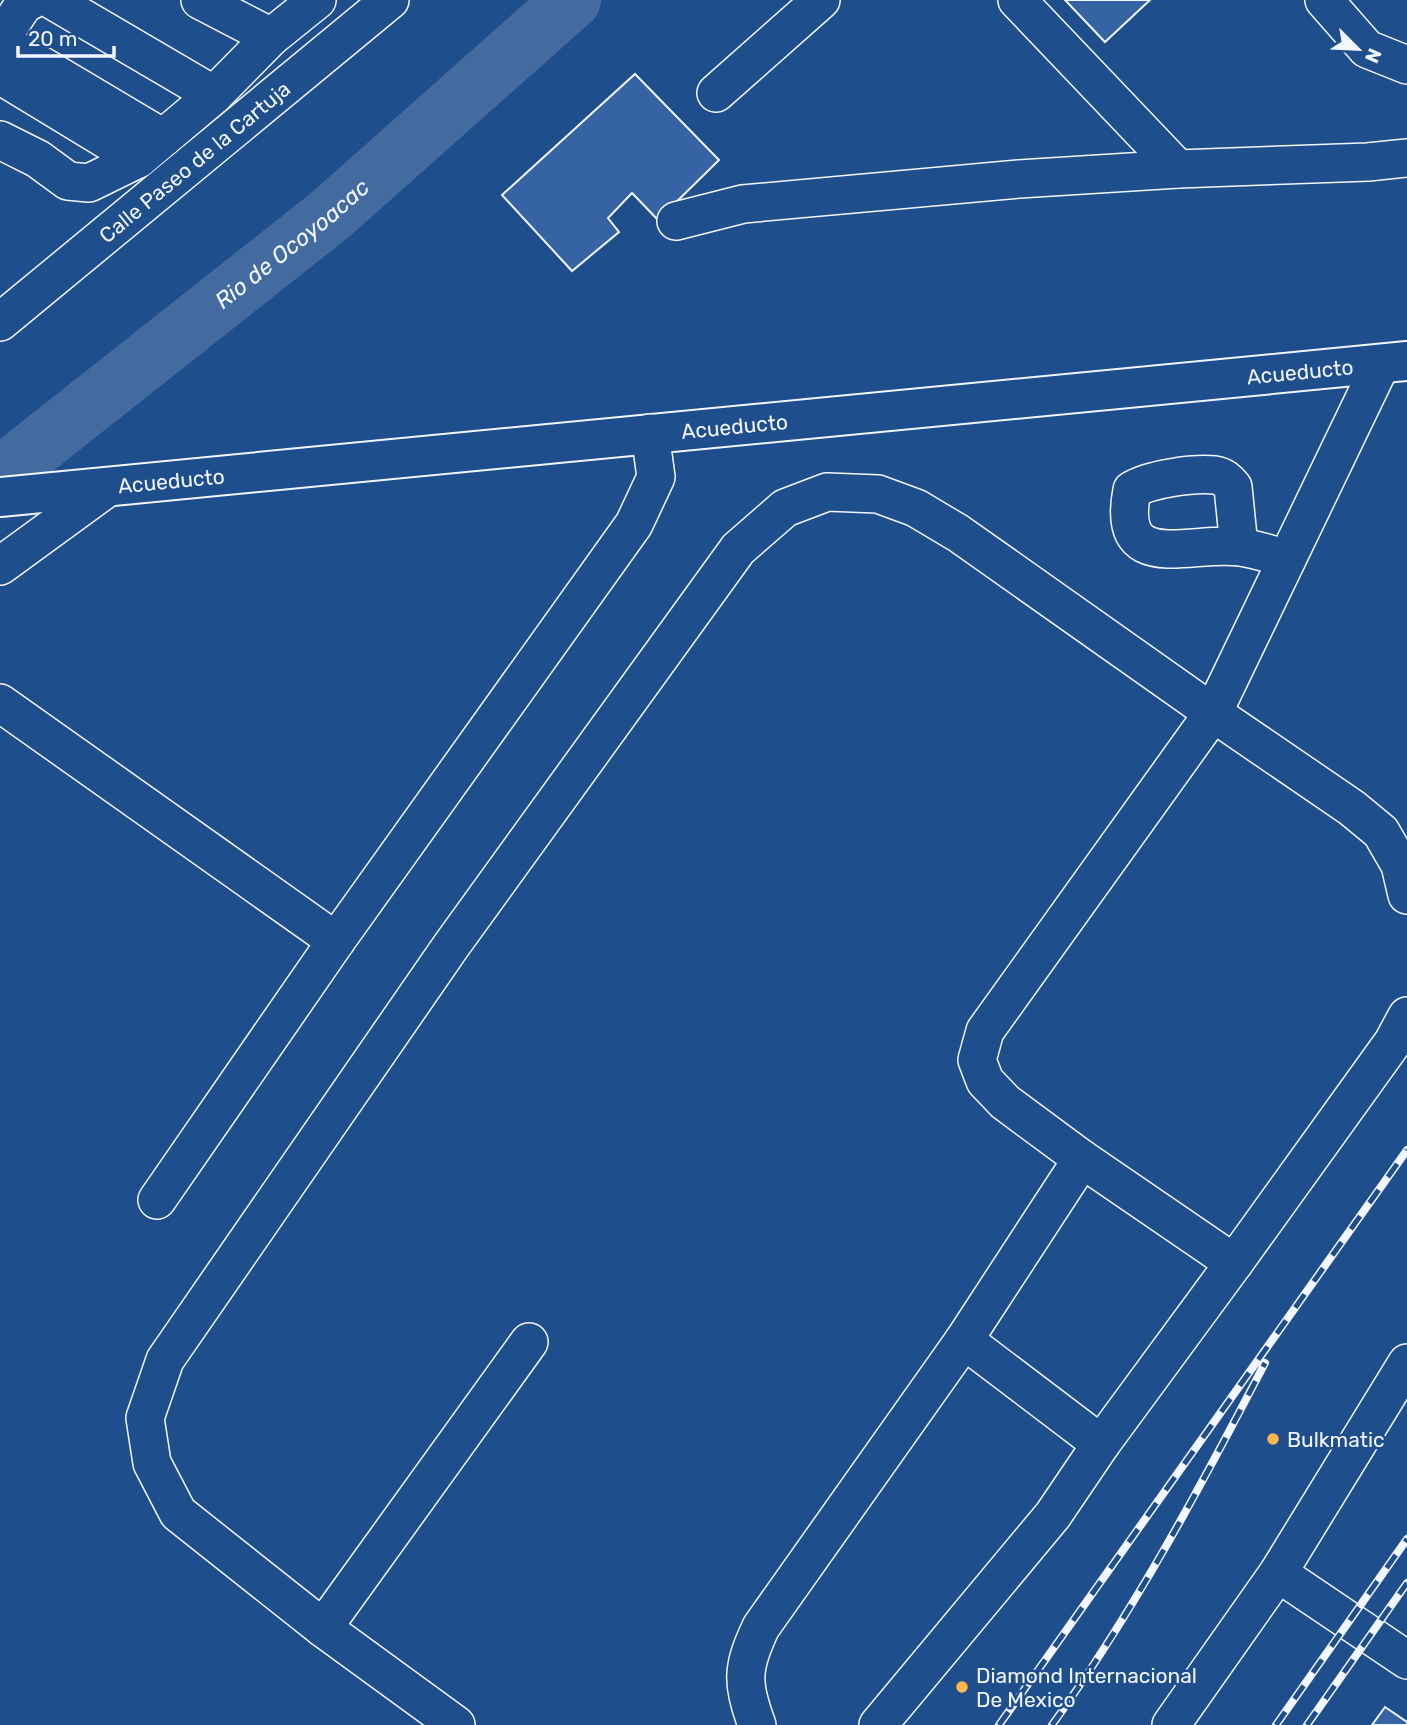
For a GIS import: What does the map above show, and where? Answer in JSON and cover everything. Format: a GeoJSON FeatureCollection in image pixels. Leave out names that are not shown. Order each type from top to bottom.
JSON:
{"type":"FeatureCollection","features":[{"type":"Feature","properties":{"kind":"main road","name":"Acueducto"},"geometry":{"type":"LineString","coordinates":[[0,497],[1394,363]]}},
{"type":"Feature","properties":{"kind":"street"},"geometry":{"type":"LineString","coordinates":[[32,0],[24,4],[0,40],[150,149]]}},
{"type":"Feature","properties":{"kind":"street"},"geometry":{"type":"LineString","coordinates":[[52,0],[214,95]]}},
{"type":"Feature","properties":{"kind":"street"},"geometry":{"type":"LineString","coordinates":[[200,0],[271,37]]}},
{"type":"Feature","properties":{"kind":"street"},"geometry":{"type":"LineString","coordinates":[[0,140],[38,159],[68,181],[89,183],[150,149],[214,95],[271,37],[317,0]]}},
{"type":"Feature","properties":{"kind":"street","name":"Calle Paseo de la Cartuja"},"geometry":{"type":"LineString","coordinates":[[3,317],[390,0]]}},
{"type":"Feature","properties":{"kind":"street"},"geometry":{"type":"LineString","coordinates":[[716,93],[821,0]]}},
{"type":"Feature","properties":{"kind":"street"},"geometry":{"type":"LineString","coordinates":[[1017,0],[1178,169]]}},
{"type":"Feature","properties":{"kind":"street"},"geometry":{"type":"LineString","coordinates":[[1324,0],[1367,49],[1407,65]]}},
{"type":"Feature","properties":{"kind":"street"},"geometry":{"type":"LineString","coordinates":[[0,71],[8,80],[150,149]]}},
{"type":"Feature","properties":{"kind":"street"},"geometry":{"type":"LineString","coordinates":[[676,221],[756,202],[1018,179],[1407,158]]}},
{"type":"Feature","properties":{"kind":"street"},"geometry":{"type":"LineString","coordinates":[[1234,1263],[1082,1159],[1005,1102],[985,1081],[977,1060],[985,1031],[1213,713],[1287,559],[1394,363]]}},
{"type":"Feature","properties":{"kind":"street"},"geometry":{"type":"LineString","coordinates":[[157,1200],[336,941],[634,524],[656,477],[650,433]]}},
{"type":"Feature","properties":{"kind":"street"},"geometry":{"type":"LineString","coordinates":[[0,566],[107,488]]}},
{"type":"Feature","properties":{"kind":"street"},"geometry":{"type":"LineString","coordinates":[[456,1725],[323,1628],[178,1513],[152,1463],[145,1418],[165,1360],[451,946],[738,549],[785,508],[827,492],[878,494],[916,508],[958,533],[1352,808],[1381,832],[1400,865],[1407,895]]}},
{"type":"Feature","properties":{"kind":"street"},"geometry":{"type":"LineString","coordinates":[[1240,547],[1287,559]]}},
{"type":"Feature","properties":{"kind":"street"},"geometry":{"type":"LineString","coordinates":[[0,703],[336,941]]}},
{"type":"Feature","properties":{"kind":"street"},"geometry":{"type":"LineString","coordinates":[[878,1725],[1053,1515],[1101,1444],[1393,1042],[1407,1016]]}},
{"type":"Feature","properties":{"kind":"street"},"geometry":{"type":"LineString","coordinates":[[757,1725],[744,1681],[748,1655],[761,1627],[964,1340],[1082,1159]]}},
{"type":"Feature","properties":{"kind":"street"},"geometry":{"type":"LineString","coordinates":[[964,1340],[1101,1444]]}},
{"type":"Feature","properties":{"kind":"street"},"geometry":{"type":"LineString","coordinates":[[323,1628],[529,1342]]}},
{"type":"Feature","properties":{"kind":"street"},"geometry":{"type":"LineString","coordinates":[[1171,1725],[1278,1573],[1407,1363]]}},
{"type":"Feature","properties":{"kind":"street"},"geometry":{"type":"LineString","coordinates":[[1278,1573],[1407,1660]]}},
{"type":"Feature","properties":{"kind":"building"},"geometry":{"type":"Polygon","coordinates":[[[1065,0],[1150,0],[1105,42],[1065,0]]]}},
{"type":"Feature","properties":{"kind":"building"},"geometry":{"type":"Polygon","coordinates":[[[635,74],[719,160],[658,220],[632,193],[608,218],[619,232],[572,271],[502,195],[635,74]]]}},
{"type":"Feature","properties":{"kind":"building"},"geometry":{"type":"Polygon","coordinates":[[[1385,1707],[1407,1722],[1407,1725],[1372,1725],[1385,1707]]]}},
{"type":"Feature","properties":{"kind":"waterway","name":"Rio de Ocoyoacac"},"geometry":{"type":"LineString","coordinates":[[0,476],[330,215],[572,0]]}},
{"type":"Feature","properties":{"kind":"railway"},"geometry":{"type":"LineString","coordinates":[[999,1725],[1407,1150]]}},
{"type":"Feature","properties":{"kind":"railway"},"geometry":{"type":"LineString","coordinates":[[1052,1725],[1138,1593],[1191,1502],[1265,1363]]}},
{"type":"Feature","properties":{"kind":"railway"},"geometry":{"type":"LineString","coordinates":[[1276,1725],[1407,1539]]}},
{"type":"Feature","properties":{"kind":"railway"},"geometry":{"type":"LineString","coordinates":[[1307,1725],[1407,1583]]}},
{"type":"Feature","properties":{"kind":"place","name":"Bulkmatic"},"geometry":{"type":"Point","coordinates":[1273,1439]}},
{"type":"Feature","properties":{"kind":"place","name":"Diamond Internacional De Mexico"},"geometry":{"type":"Point","coordinates":[962,1687]}}]}
